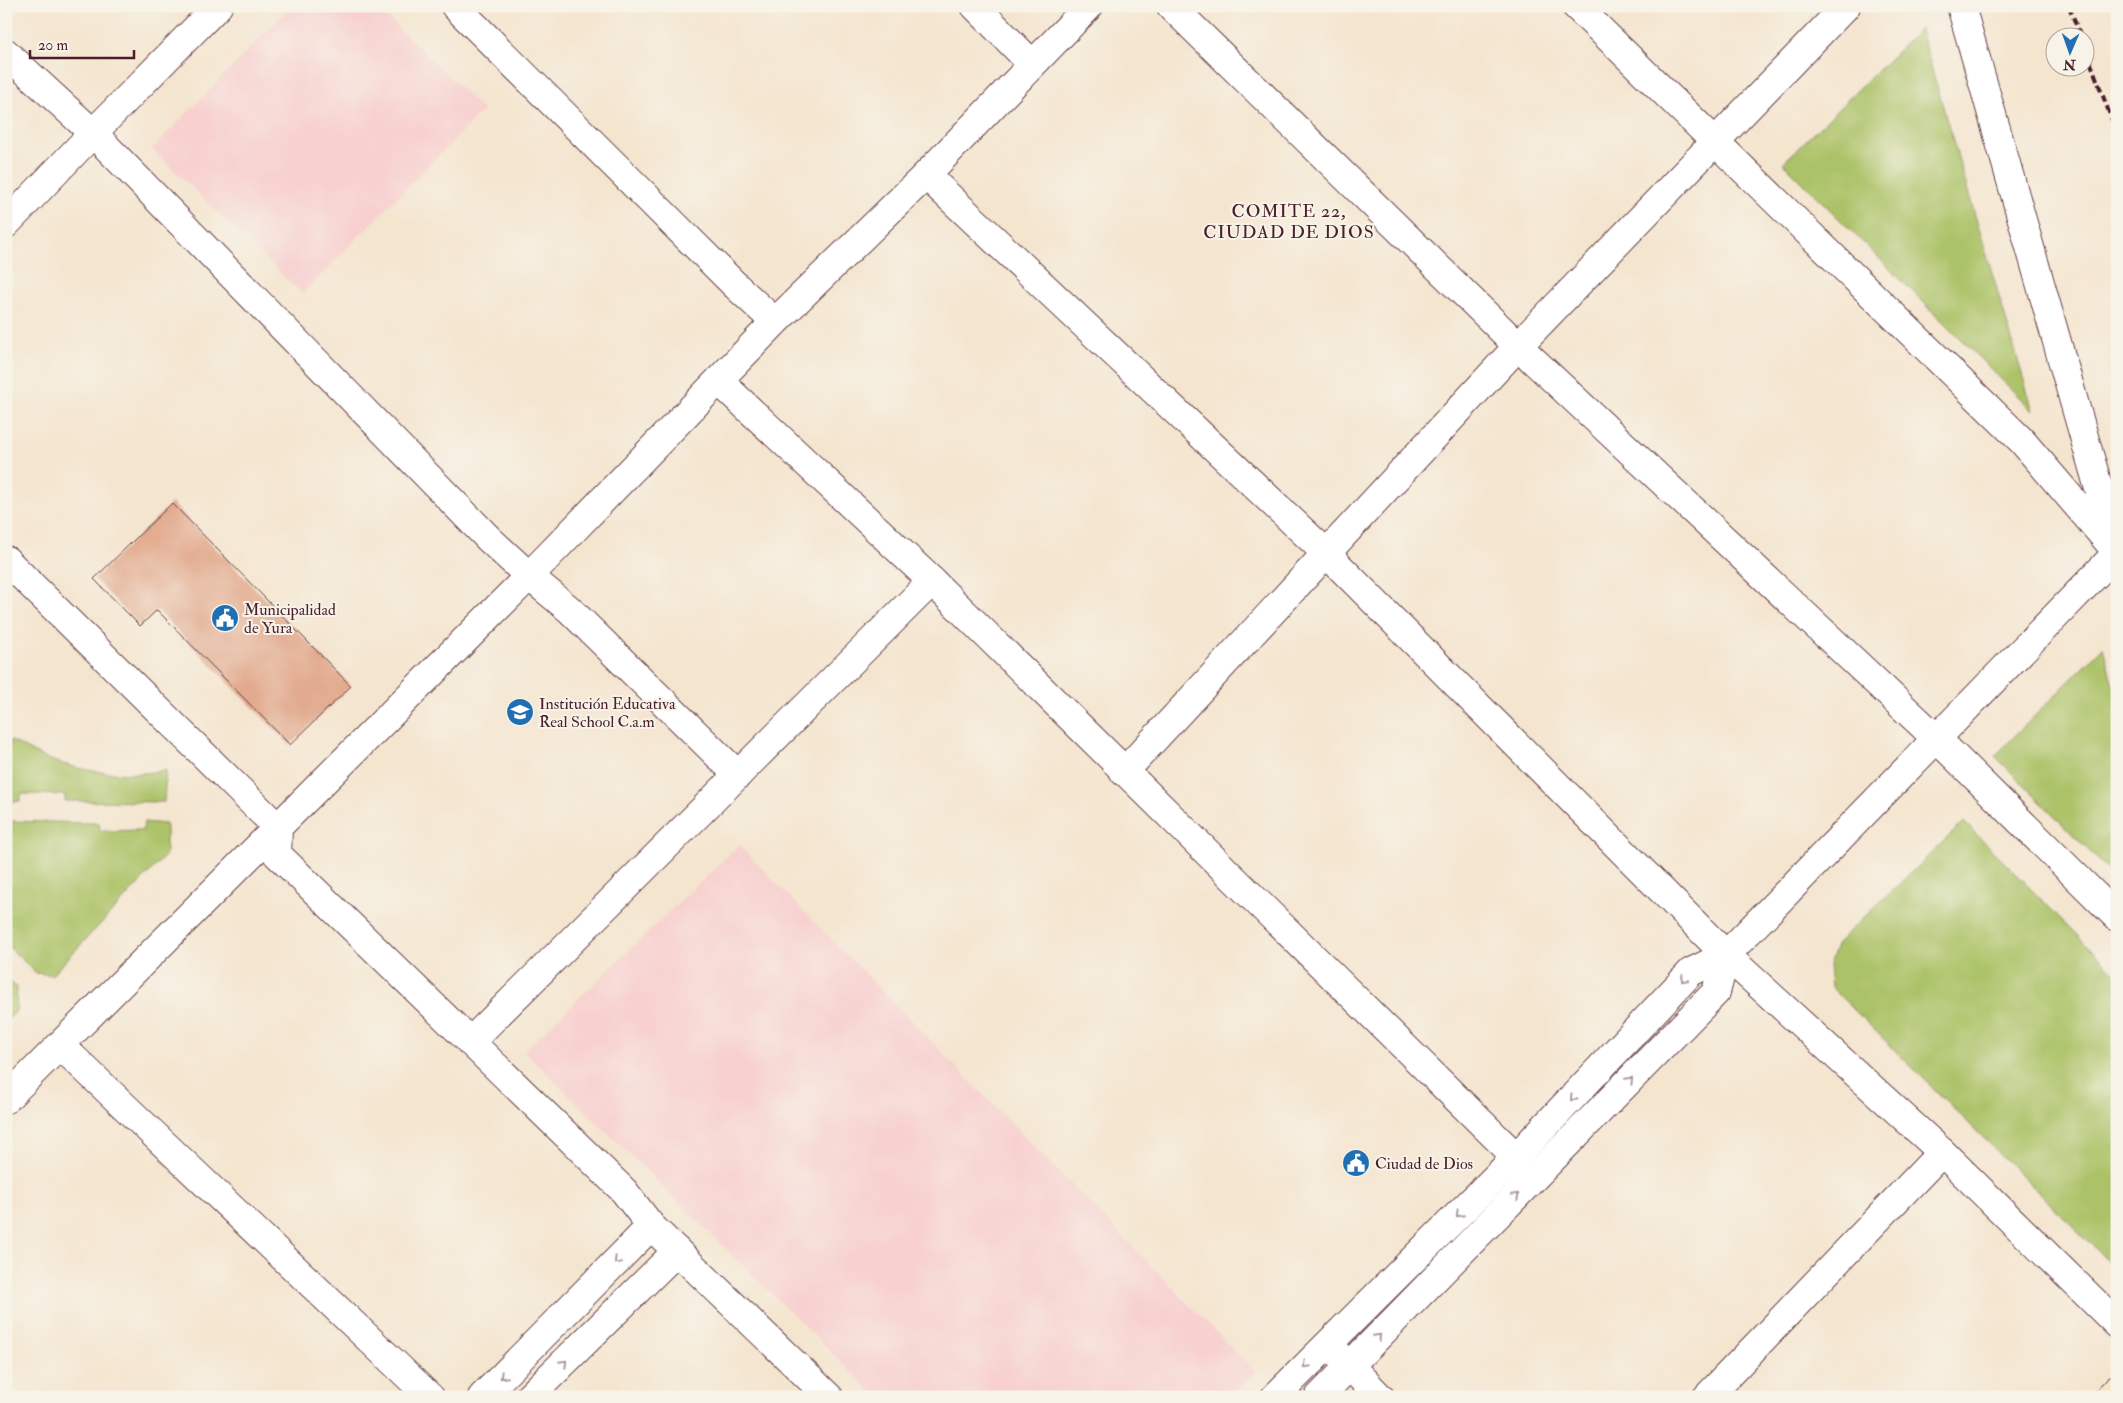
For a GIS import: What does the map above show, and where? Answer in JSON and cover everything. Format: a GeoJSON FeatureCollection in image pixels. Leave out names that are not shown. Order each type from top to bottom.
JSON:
{"type":"FeatureCollection","features":[{"type":"Feature","properties":{"kind":"main road"},"geometry":{"type":"LineString","coordinates":[[2109,1397],[2117,1389]]}},
{"type":"Feature","properties":{"kind":"street"},"geometry":{"type":"LineString","coordinates":[[6,224],[218,6]]}},
{"type":"Feature","properties":{"kind":"street"},"geometry":{"type":"LineString","coordinates":[[455,6],[735,285],[775,322]]}},
{"type":"Feature","properties":{"kind":"street"},"geometry":{"type":"LineString","coordinates":[[974,6],[1032,64]]}},
{"type":"Feature","properties":{"kind":"street"},"geometry":{"type":"LineString","coordinates":[[6,1099],[529,576],[775,322],[926,175],[1089,6]]}},
{"type":"Feature","properties":{"kind":"street"},"geometry":{"type":"LineString","coordinates":[[1171,6],[1518,346],[1936,738],[2117,917]]}},
{"type":"Feature","properties":{"kind":"street"},"geometry":{"type":"LineString","coordinates":[[1576,6],[2022,441],[2117,552]]}},
{"type":"Feature","properties":{"kind":"street"},"geometry":{"type":"LineString","coordinates":[[1124,772],[1518,346],[1846,6]]}},
{"type":"Feature","properties":{"kind":"street"},"geometry":{"type":"LineString","coordinates":[[1961,6],[2117,552]]}},
{"type":"Feature","properties":{"kind":"street"},"geometry":{"type":"LineString","coordinates":[[6,54],[93,133],[489,539],[570,610],[738,775]]}},
{"type":"Feature","properties":{"kind":"street"},"geometry":{"type":"LineString","coordinates":[[926,175],[1326,553],[1726,955],[1942,1152],[2117,1324]]}},
{"type":"Feature","properties":{"kind":"street"},"geometry":{"type":"LineString","coordinates":[[719,381],[932,581],[1516,1157]]}},
{"type":"Feature","properties":{"kind":"street"},"geometry":{"type":"LineString","coordinates":[[1275,1397],[1327,1343],[1516,1157],[1691,972],[1726,955],[2117,552]]}},
{"type":"Feature","properties":{"kind":"street"},"geometry":{"type":"LineString","coordinates":[[6,560],[278,828],[277,854],[624,1191],[652,1226],[829,1397]]}},
{"type":"Feature","properties":{"kind":"street"},"geometry":{"type":"LineString","coordinates":[[470,1042],[932,581]]}},
{"type":"Feature","properties":{"kind":"street"},"geometry":{"type":"LineString","coordinates":[[1319,1397],[1716,992],[1726,955]]}},
{"type":"Feature","properties":{"kind":"street"},"geometry":{"type":"LineString","coordinates":[[61,1046],[430,1397]]}},
{"type":"Feature","properties":{"kind":"street"},"geometry":{"type":"LineString","coordinates":[[1707,1397],[1942,1152]]}},
{"type":"Feature","properties":{"kind":"street"},"geometry":{"type":"LineString","coordinates":[[482,1397],[652,1226]]}},
{"type":"Feature","properties":{"kind":"street"},"geometry":{"type":"LineString","coordinates":[[529,1397],[677,1251]]}},
{"type":"Feature","properties":{"kind":"street"},"geometry":{"type":"LineString","coordinates":[[1327,1343],[1380,1397]]}},
{"type":"Feature","properties":{"kind":"shaded area"},"geometry":{"type":"Polygon","coordinates":[[[291,6],[376,6],[483,110],[302,294],[152,149],[291,6]]]}},
{"type":"Feature","properties":{"kind":"shaded area"},"geometry":{"type":"Polygon","coordinates":[[[739,845],[1255,1372],[1231,1397],[877,1397],[524,1051],[739,845]]]}},
{"type":"Feature","properties":{"kind":"green space"},"geometry":{"type":"Polygon","coordinates":[[[1920,29],[2033,411],[1783,163],[1920,29]]]}},
{"type":"Feature","properties":{"kind":"green space"},"geometry":{"type":"Polygon","coordinates":[[[2103,647],[2117,700],[2117,879],[1995,756],[2103,647]]]}},
{"type":"Feature","properties":{"kind":"green space"},"geometry":{"type":"Polygon","coordinates":[[[10,740],[55,762],[86,770],[135,773],[166,770],[164,802],[65,801],[65,795],[21,794],[20,801],[9,802],[6,800],[6,750],[8,750],[10,740]]]}},
{"type":"Feature","properties":{"kind":"green space"},"geometry":{"type":"Polygon","coordinates":[[[6,821],[99,823],[100,831],[143,830],[144,822],[166,824],[166,855],[52,975],[36,973],[6,944],[6,905],[10,905],[9,854],[6,853],[6,821]]]}},
{"type":"Feature","properties":{"kind":"green space"},"geometry":{"type":"Polygon","coordinates":[[[1964,822],[2117,975],[2117,1270],[1831,987],[1829,965],[1837,943],[1964,822]]]}},
{"type":"Feature","properties":{"kind":"green space"},"geometry":{"type":"Polygon","coordinates":[[[6,978],[17,988],[16,1011],[6,1022],[6,978]]]}},
{"type":"Feature","properties":{"kind":"building","name":"Municipalidad de Yura"},"geometry":{"type":"Polygon","coordinates":[[[172,503],[351,686],[290,745],[157,610],[140,626],[94,579],[172,503]]]}},
{"type":"Feature","properties":{"kind":"railway"},"geometry":{"type":"LineString","coordinates":[[2069,6],[2077,28]]}},
{"type":"Feature","properties":{"kind":"railway"},"geometry":{"type":"LineString","coordinates":[[2096,77],[2117,134]]}},
{"type":"Feature","properties":{"kind":"place","name":"Municipalidad de Yura"},"geometry":{"type":"Point","coordinates":[225,618]}},
{"type":"Feature","properties":{"kind":"place","name":"Institución Educativa Real School C.a.m"},"geometry":{"type":"Point","coordinates":[520,712]}},
{"type":"Feature","properties":{"kind":"place","name":"Ciudad de Dios"},"geometry":{"type":"Point","coordinates":[1356,1163]}},
{"type":"Feature","properties":{"kind":"district","name":"COMITE 22, CIUDAD DE DIOS"},"geometry":{"type":"Point","coordinates":[1289,221]}}]}
